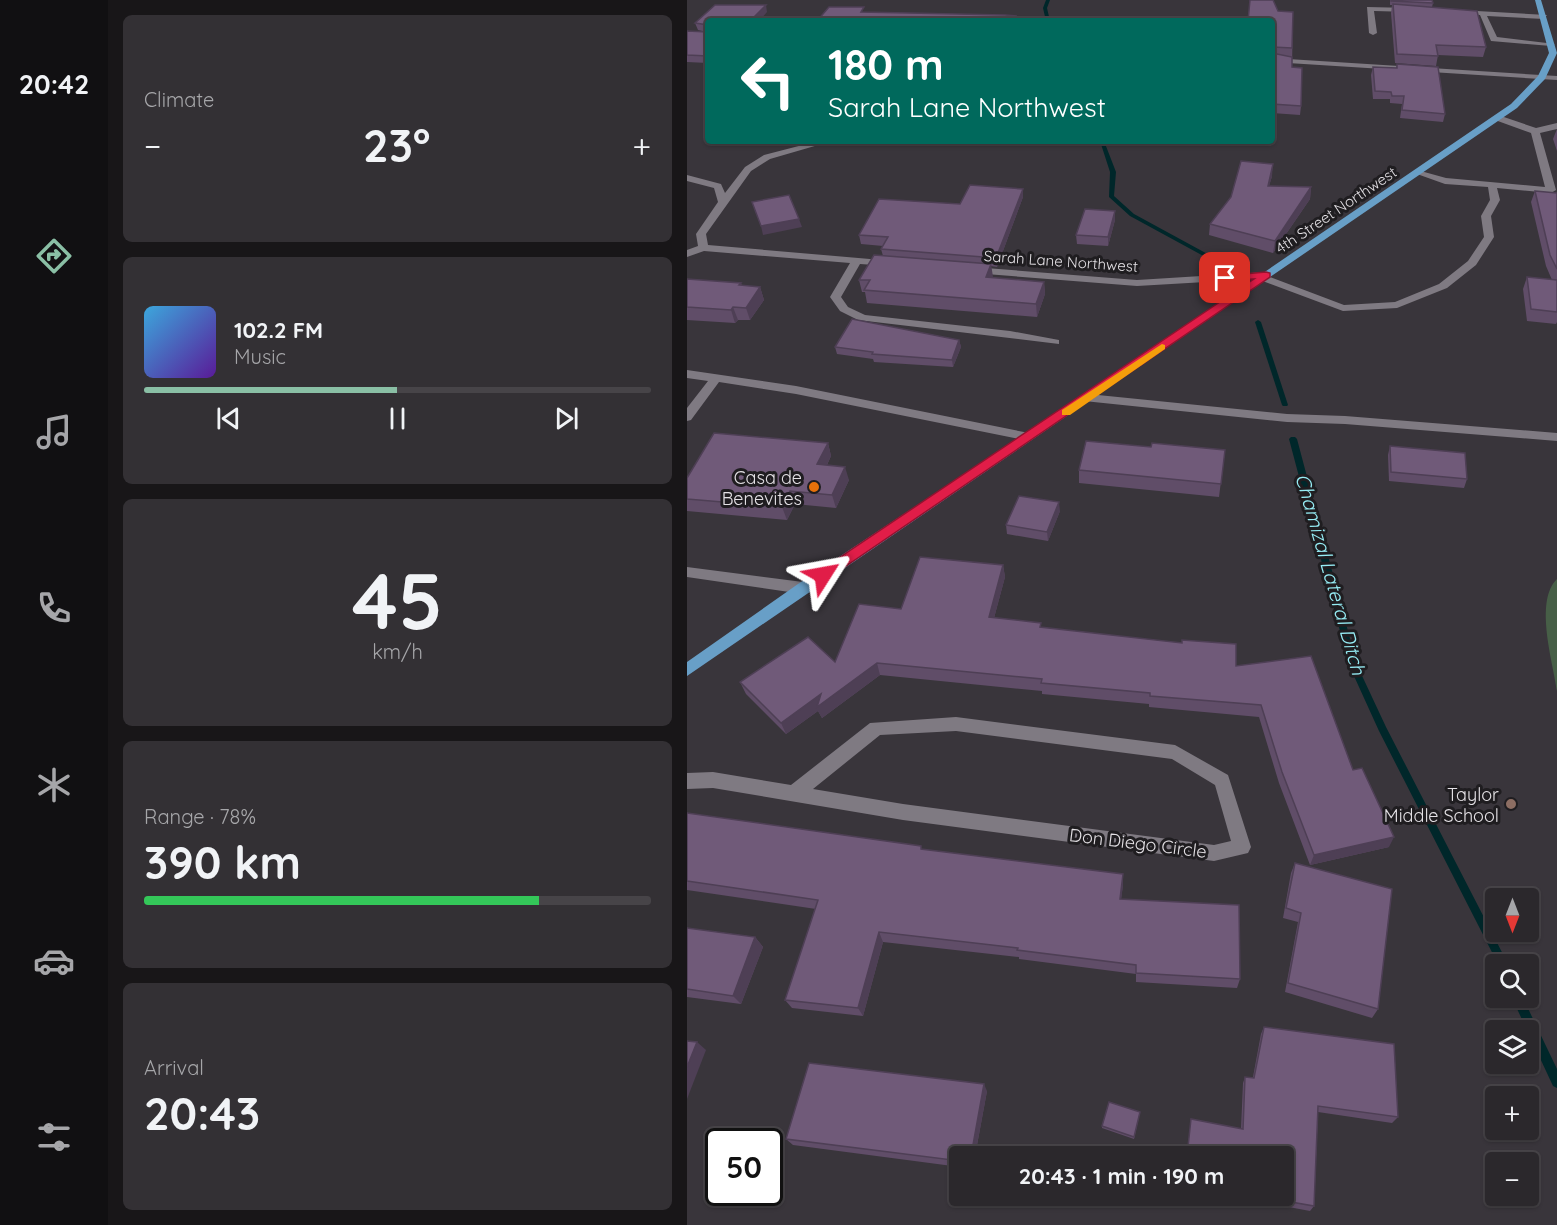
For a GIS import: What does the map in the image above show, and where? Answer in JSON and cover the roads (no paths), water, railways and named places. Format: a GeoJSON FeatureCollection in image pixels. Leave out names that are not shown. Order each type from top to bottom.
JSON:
{"type":"FeatureCollection","features":[{"type":"Feature","properties":{"kind":"main road"},"geometry":{"type":"LineString","coordinates":[[1538,0],[1554,50]]}},
{"type":"Feature","properties":{"kind":"main road","name":"4th Street Northwest"},"geometry":{"type":"LineString","coordinates":[[687,670],[803,588],[1088,398],[1498,118],[1542,77],[1554,50]]}},
{"type":"Feature","properties":{"kind":"street"},"geometry":{"type":"LineString","coordinates":[[1373,33],[1369,9],[1417,10]]}},
{"type":"Feature","properties":{"kind":"street"},"geometry":{"type":"LineString","coordinates":[[1450,12],[1544,17]]}},
{"type":"Feature","properties":{"kind":"street"},"geometry":{"type":"LineString","coordinates":[[1483,14],[1494,39],[1554,50]]}},
{"type":"Feature","properties":{"kind":"street"},"geometry":{"type":"LineString","coordinates":[[1275,60],[1557,78]]}},
{"type":"Feature","properties":{"kind":"street"},"geometry":{"type":"LineString","coordinates":[[1498,118],[1535,131],[1557,126]]}},
{"type":"Feature","properties":{"kind":"street"},"geometry":{"type":"LineString","coordinates":[[1420,171],[1445,181],[1551,190],[1535,131]]}},
{"type":"Feature","properties":{"kind":"street"},"geometry":{"type":"LineString","coordinates":[[703,248],[701,234],[748,169],[767,157],[817,144]]}},
{"type":"Feature","properties":{"kind":"street"},"geometry":{"type":"LineString","coordinates":[[687,178],[718,186],[723,202]]}},
{"type":"Feature","properties":{"kind":"street"},"geometry":{"type":"LineString","coordinates":[[1264,277],[1343,308],[1397,305],[1443,286],[1472,263],[1489,237],[1487,216],[1495,200],[1492,186]]}},
{"type":"Feature","properties":{"kind":"street"},"geometry":{"type":"LineString","coordinates":[[687,254],[703,248],[903,264]]}},
{"type":"Feature","properties":{"kind":"street"},"geometry":{"type":"LineString","coordinates":[[856,261],[835,297],[844,309],[863,318],[1010,334],[1055,342]]}},
{"type":"Feature","properties":{"kind":"street","name":"Sarah Lane Northwest"},"geometry":{"type":"LineString","coordinates":[[961,269],[1137,283],[1264,277]]}},
{"type":"Feature","properties":{"kind":"street"},"geometry":{"type":"LineString","coordinates":[[687,374],[797,390],[1029,437]]}},
{"type":"Feature","properties":{"kind":"street"},"geometry":{"type":"LineString","coordinates":[[687,417],[716,378]]}},
{"type":"Feature","properties":{"kind":"street"},"geometry":{"type":"LineString","coordinates":[[1088,398],[1287,418],[1345,420],[1557,437]]}},
{"type":"Feature","properties":{"kind":"street"},"geometry":{"type":"LineString","coordinates":[[687,572],[803,588]]}},
{"type":"Feature","properties":{"kind":"street","name":"Don Diego Circle"},"geometry":{"type":"LineString","coordinates":[[687,781],[713,780],[796,792],[903,812],[1214,853],[1242,848],[1222,780],[1175,752],[956,724],[876,728],[796,792]]}},
{"type":"Feature","properties":{"kind":"waterway","name":"Chamizal Lateral Ditch"},"geometry":{"type":"LineString","coordinates":[[1047,18],[1045,8],[1048,0]]}},
{"type":"Feature","properties":{"kind":"waterway","name":"Chamizal Lateral Ditch"},"geometry":{"type":"LineString","coordinates":[[1103,144],[1113,172],[1111,196],[1132,215],[1211,258],[1218,269]]}},
{"type":"Feature","properties":{"kind":"waterway","name":"Chamizal Lateral Ditch"},"geometry":{"type":"LineString","coordinates":[[1258,322],[1285,405]]}},
{"type":"Feature","properties":{"kind":"waterway","name":"Chamizal Lateral Ditch"},"geometry":{"type":"LineString","coordinates":[[1293,439],[1353,665],[1382,728],[1498,954]]}},
{"type":"Feature","properties":{"kind":"waterway","name":"Chamizal Lateral Ditch"},"geometry":{"type":"LineString","coordinates":[[1523,1008],[1557,1082]]}},
{"type":"Feature","properties":{"kind":"place","name":"Casa de Benevites"},"geometry":{"type":"Point","coordinates":[814,487]}},
{"type":"Feature","properties":{"kind":"place","name":"Taylor Middle School"},"geometry":{"type":"Point","coordinates":[1511,804]}}]}
